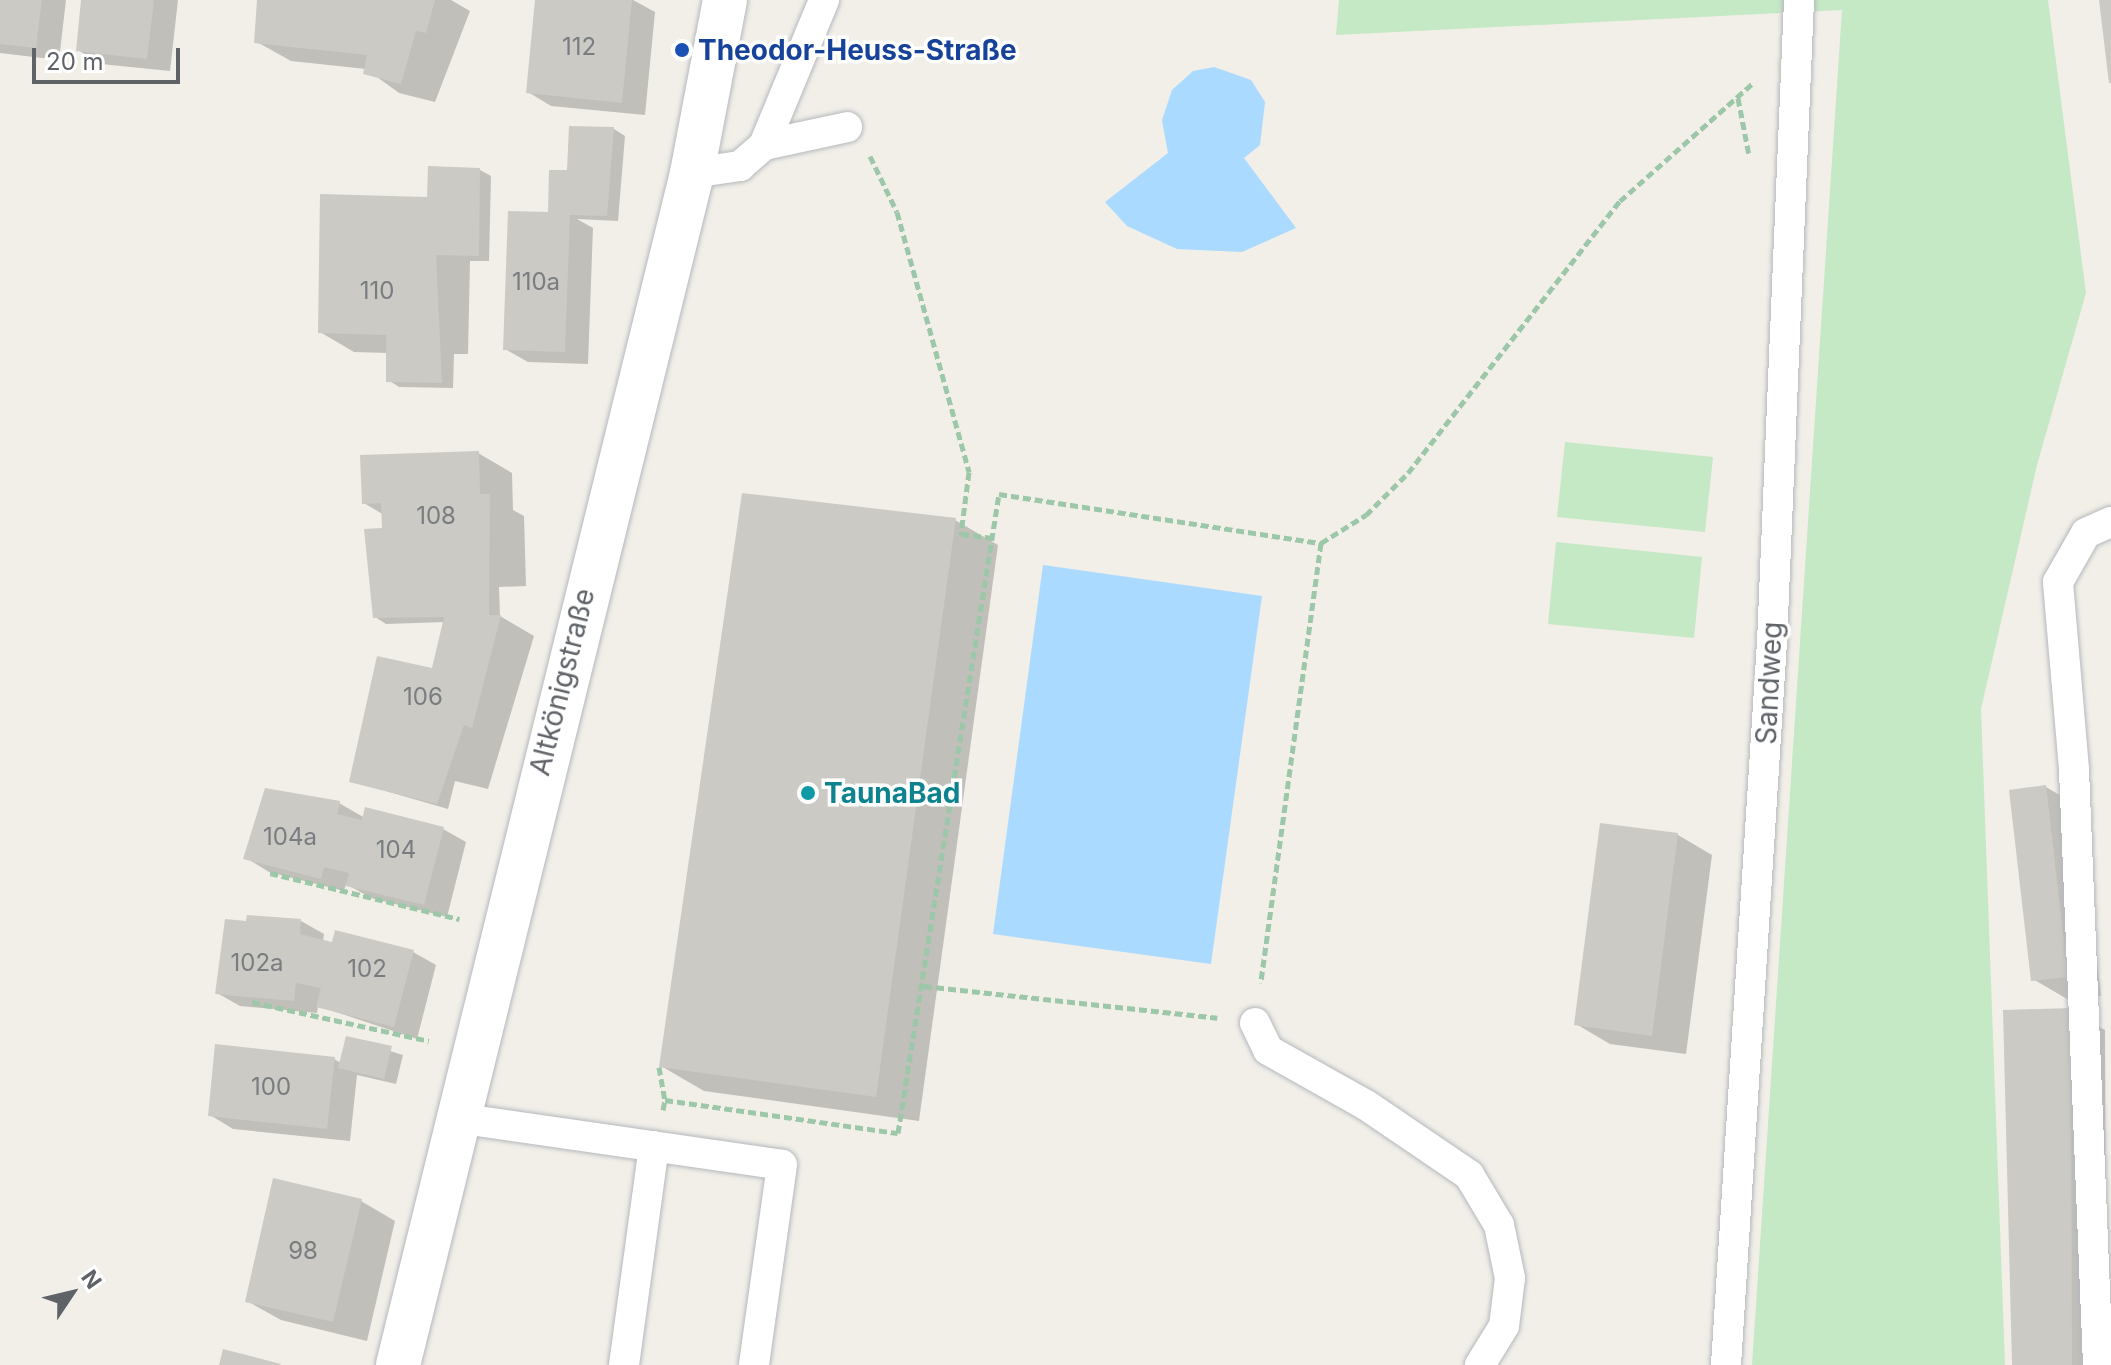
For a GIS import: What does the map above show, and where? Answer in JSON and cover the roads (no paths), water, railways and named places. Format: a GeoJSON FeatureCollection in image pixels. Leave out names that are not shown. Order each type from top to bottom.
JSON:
{"type":"FeatureCollection","features":[{"type":"Feature","properties":{"kind":"street","name":"Altkönigstraße"},"geometry":{"type":"LineString","coordinates":[[398,1365],[502,929],[692,173],[725,0]]}},
{"type":"Feature","properties":{"kind":"lane"},"geometry":{"type":"LineString","coordinates":[[692,173],[740,166],[764,145],[824,0]]}},
{"type":"Feature","properties":{"kind":"lane","name":"Sandweg"},"geometry":{"type":"LineString","coordinates":[[1726,1365],[1772,642],[1799,0]]}},
{"type":"Feature","properties":{"kind":"lane"},"geometry":{"type":"LineString","coordinates":[[764,145],[847,127]]}},
{"type":"Feature","properties":{"kind":"lane"},"geometry":{"type":"LineString","coordinates":[[2098,1365],[2102,1131],[2058,582],[2086,533],[2111,522]]}},
{"type":"Feature","properties":{"kind":"lane"},"geometry":{"type":"LineString","coordinates":[[1255,1023],[1268,1050],[1366,1105],[1469,1175],[1499,1225],[1510,1278],[1504,1326],[1480,1365]]}},
{"type":"Feature","properties":{"kind":"lane"},"geometry":{"type":"LineString","coordinates":[[457,1118],[782,1165],[754,1365]]}},
{"type":"Feature","properties":{"kind":"lane"},"geometry":{"type":"LineString","coordinates":[[624,1365],[654,1146]]}},
{"type":"Feature","properties":{"kind":"water"},"geometry":{"type":"Polygon","coordinates":[[[1214,67],[1251,80],[1265,102],[1260,145],[1244,158],[1296,228],[1242,252],[1177,249],[1127,226],[1105,202],[1168,153],[1162,120],[1172,90],[1193,71],[1214,67]]]}},
{"type":"Feature","properties":{"kind":"water"},"geometry":{"type":"Polygon","coordinates":[[[1043,565],[1262,596],[1211,964],[993,934],[1043,565]]]}},
{"type":"Feature","properties":{"kind":"place","name":"Theodor-Heuss-Straße"},"geometry":{"type":"Point","coordinates":[682,50]}},
{"type":"Feature","properties":{"kind":"place","name":"TaunaBad"},"geometry":{"type":"Point","coordinates":[808,793]}}]}
